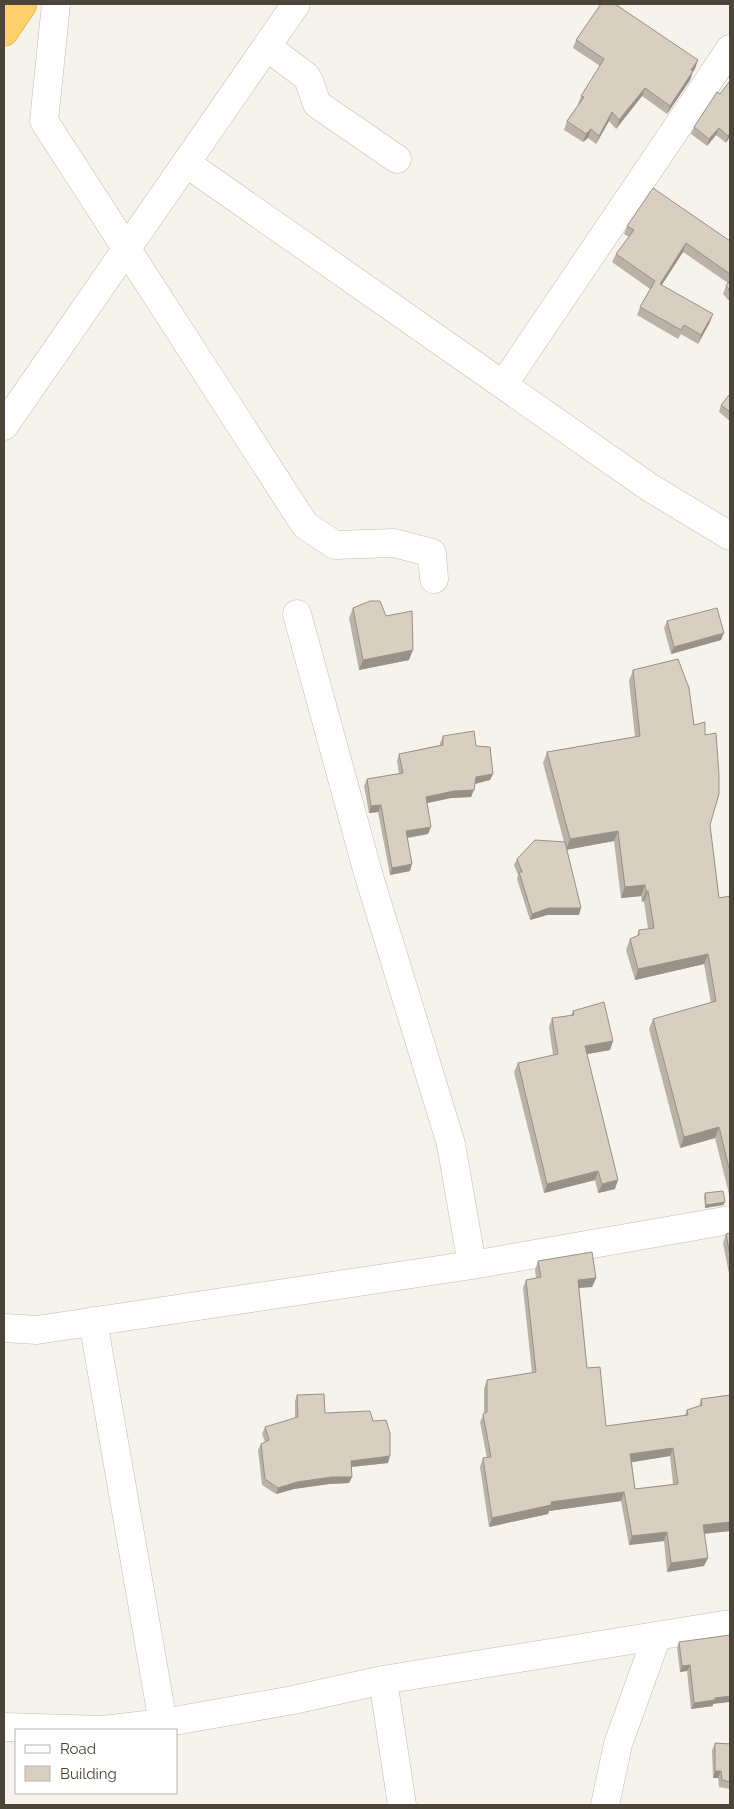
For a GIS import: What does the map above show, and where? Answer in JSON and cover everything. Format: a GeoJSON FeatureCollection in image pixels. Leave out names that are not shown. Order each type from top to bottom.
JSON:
{"type":"FeatureCollection","features":[{"type":"Feature","properties":{"kind":"highway"},"geometry":{"type":"LineString","coordinates":[[4,32],[23,4]]}},
{"type":"Feature","properties":{"kind":"street"},"geometry":{"type":"LineString","coordinates":[[56,4],[44,121],[305,525],[335,545],[394,543],[432,553],[434,579]]}},
{"type":"Feature","properties":{"kind":"street"},"geometry":{"type":"LineString","coordinates":[[4,426],[296,4]]}},
{"type":"Feature","properties":{"kind":"street"},"geometry":{"type":"LineString","coordinates":[[266,47],[306,76],[317,104],[398,159]]}},
{"type":"Feature","properties":{"kind":"street"},"geometry":{"type":"LineString","coordinates":[[503,385],[730,49]]}},
{"type":"Feature","properties":{"kind":"street"},"geometry":{"type":"LineString","coordinates":[[186,163],[649,487],[730,536]]}},
{"type":"Feature","properties":{"kind":"street"},"geometry":{"type":"LineString","coordinates":[[297,614],[368,873],[451,1144],[472,1265]]}},
{"type":"Feature","properties":{"kind":"street"},"geometry":{"type":"LineString","coordinates":[[4,1328],[37,1330],[472,1265],[730,1220]]}},
{"type":"Feature","properties":{"kind":"street"},"geometry":{"type":"LineString","coordinates":[[93,1321],[163,1723]]}},
{"type":"Feature","properties":{"kind":"street"},"geometry":{"type":"LineString","coordinates":[[112,1729],[163,1723],[293,1700],[383,1680],[730,1624]]}},
{"type":"Feature","properties":{"kind":"street"},"geometry":{"type":"LineString","coordinates":[[604,1805],[618,1744],[657,1636]]}},
{"type":"Feature","properties":{"kind":"street"},"geometry":{"type":"LineString","coordinates":[[383,1680],[402,1805]]}},
{"type":"Feature","properties":{"kind":"street"},"geometry":{"type":"LineString","coordinates":[[4,1727],[70,1729]]}},
{"type":"Feature","properties":{"kind":"building"},"geometry":{"type":"Polygon","coordinates":[[[601,4],[615,4],[698,60],[670,106],[645,88],[619,120],[612,112],[599,136],[591,129],[586,134],[567,121],[584,97],[581,96],[604,59],[576,40],[601,4]]]}},
{"type":"Feature","properties":{"kind":"building"},"geometry":{"type":"Polygon","coordinates":[[[730,81],[730,133],[728,136],[719,128],[709,139],[694,127],[717,92],[720,94],[730,81]]]}},
{"type":"Feature","properties":{"kind":"building"},"geometry":{"type":"Polygon","coordinates":[[[653,188],[730,241],[730,274],[686,243],[660,284],[713,314],[701,335],[684,325],[681,330],[640,307],[655,281],[616,254],[634,230],[627,226],[653,188]]]}},
{"type":"Feature","properties":{"kind":"building"},"geometry":{"type":"Polygon","coordinates":[[[730,280],[730,290],[726,286],[730,280]]]}},
{"type":"Feature","properties":{"kind":"building"},"geometry":{"type":"Polygon","coordinates":[[[730,394],[730,412],[721,405],[730,394]]]}},
{"type":"Feature","properties":{"kind":"building"},"geometry":{"type":"Polygon","coordinates":[[[370,601],[380,601],[386,616],[412,611],[413,650],[363,660],[353,608],[370,601]]]}},
{"type":"Feature","properties":{"kind":"building"},"geometry":{"type":"Polygon","coordinates":[[[717,608],[724,633],[674,647],[667,621],[717,608]]]}},
{"type":"Feature","properties":{"kind":"building"},"geometry":{"type":"Polygon","coordinates":[[[678,659],[689,688],[694,725],[705,722],[705,735],[716,733],[719,794],[710,825],[719,898],[730,896],[730,1172],[719,1127],[684,1137],[653,1019],[716,1001],[708,954],[638,969],[630,939],[639,935],[639,930],[654,928],[648,891],[646,891],[645,885],[625,887],[618,831],[570,839],[547,752],[640,736],[633,670],[678,659]]]}},
{"type":"Feature","properties":{"kind":"building"},"geometry":{"type":"Polygon","coordinates":[[[474,731],[476,746],[490,747],[493,774],[476,777],[474,790],[454,791],[426,797],[431,827],[406,831],[412,864],[392,868],[381,805],[371,806],[367,779],[403,773],[399,754],[443,745],[443,736],[474,731]]]}},
{"type":"Feature","properties":{"kind":"building"},"geometry":{"type":"Polygon","coordinates":[[[535,840],[565,842],[581,908],[549,908],[532,914],[517,859],[535,840]]]}},
{"type":"Feature","properties":{"kind":"building"},"geometry":{"type":"Polygon","coordinates":[[[604,1002],[613,1041],[585,1046],[618,1180],[602,1184],[598,1171],[547,1184],[518,1063],[558,1054],[552,1018],[574,1015],[573,1011],[604,1002]]]}},
{"type":"Feature","properties":{"kind":"building"},"geometry":{"type":"Polygon","coordinates":[[[723,1191],[725,1202],[706,1205],[705,1193],[723,1191]]]}},
{"type":"Feature","properties":{"kind":"building"},"geometry":{"type":"Polygon","coordinates":[[[730,1233],[730,1255],[726,1234],[730,1233]]]}},
{"type":"Feature","properties":{"kind":"building"},"geometry":{"type":"Polygon","coordinates":[[[592,1252],[596,1278],[578,1280],[587,1368],[600,1367],[606,1426],[688,1415],[687,1410],[702,1405],[701,1399],[730,1395],[730,1522],[703,1525],[708,1558],[671,1563],[667,1532],[632,1536],[624,1492],[551,1502],[551,1505],[492,1518],[483,1458],[491,1457],[483,1414],[487,1412],[487,1380],[536,1372],[526,1280],[541,1277],[538,1261],[592,1252]],[[673,1448],[630,1454],[635,1489],[678,1484],[673,1448]]]}},
{"type":"Feature","properties":{"kind":"building"},"geometry":{"type":"Polygon","coordinates":[[[324,1394],[325,1413],[370,1411],[373,1421],[386,1420],[390,1433],[390,1456],[351,1461],[352,1477],[332,1477],[297,1482],[278,1488],[265,1479],[261,1444],[269,1440],[265,1427],[298,1417],[297,1395],[324,1394]]]}},
{"type":"Feature","properties":{"kind":"building"},"geometry":{"type":"Polygon","coordinates":[[[730,1635],[730,1696],[694,1703],[690,1665],[682,1666],[679,1642],[730,1635]]]}},
{"type":"Feature","properties":{"kind":"building"},"geometry":{"type":"Polygon","coordinates":[[[715,1743],[730,1744],[730,1782],[722,1780],[721,1771],[715,1771],[715,1743]]]}}]}
